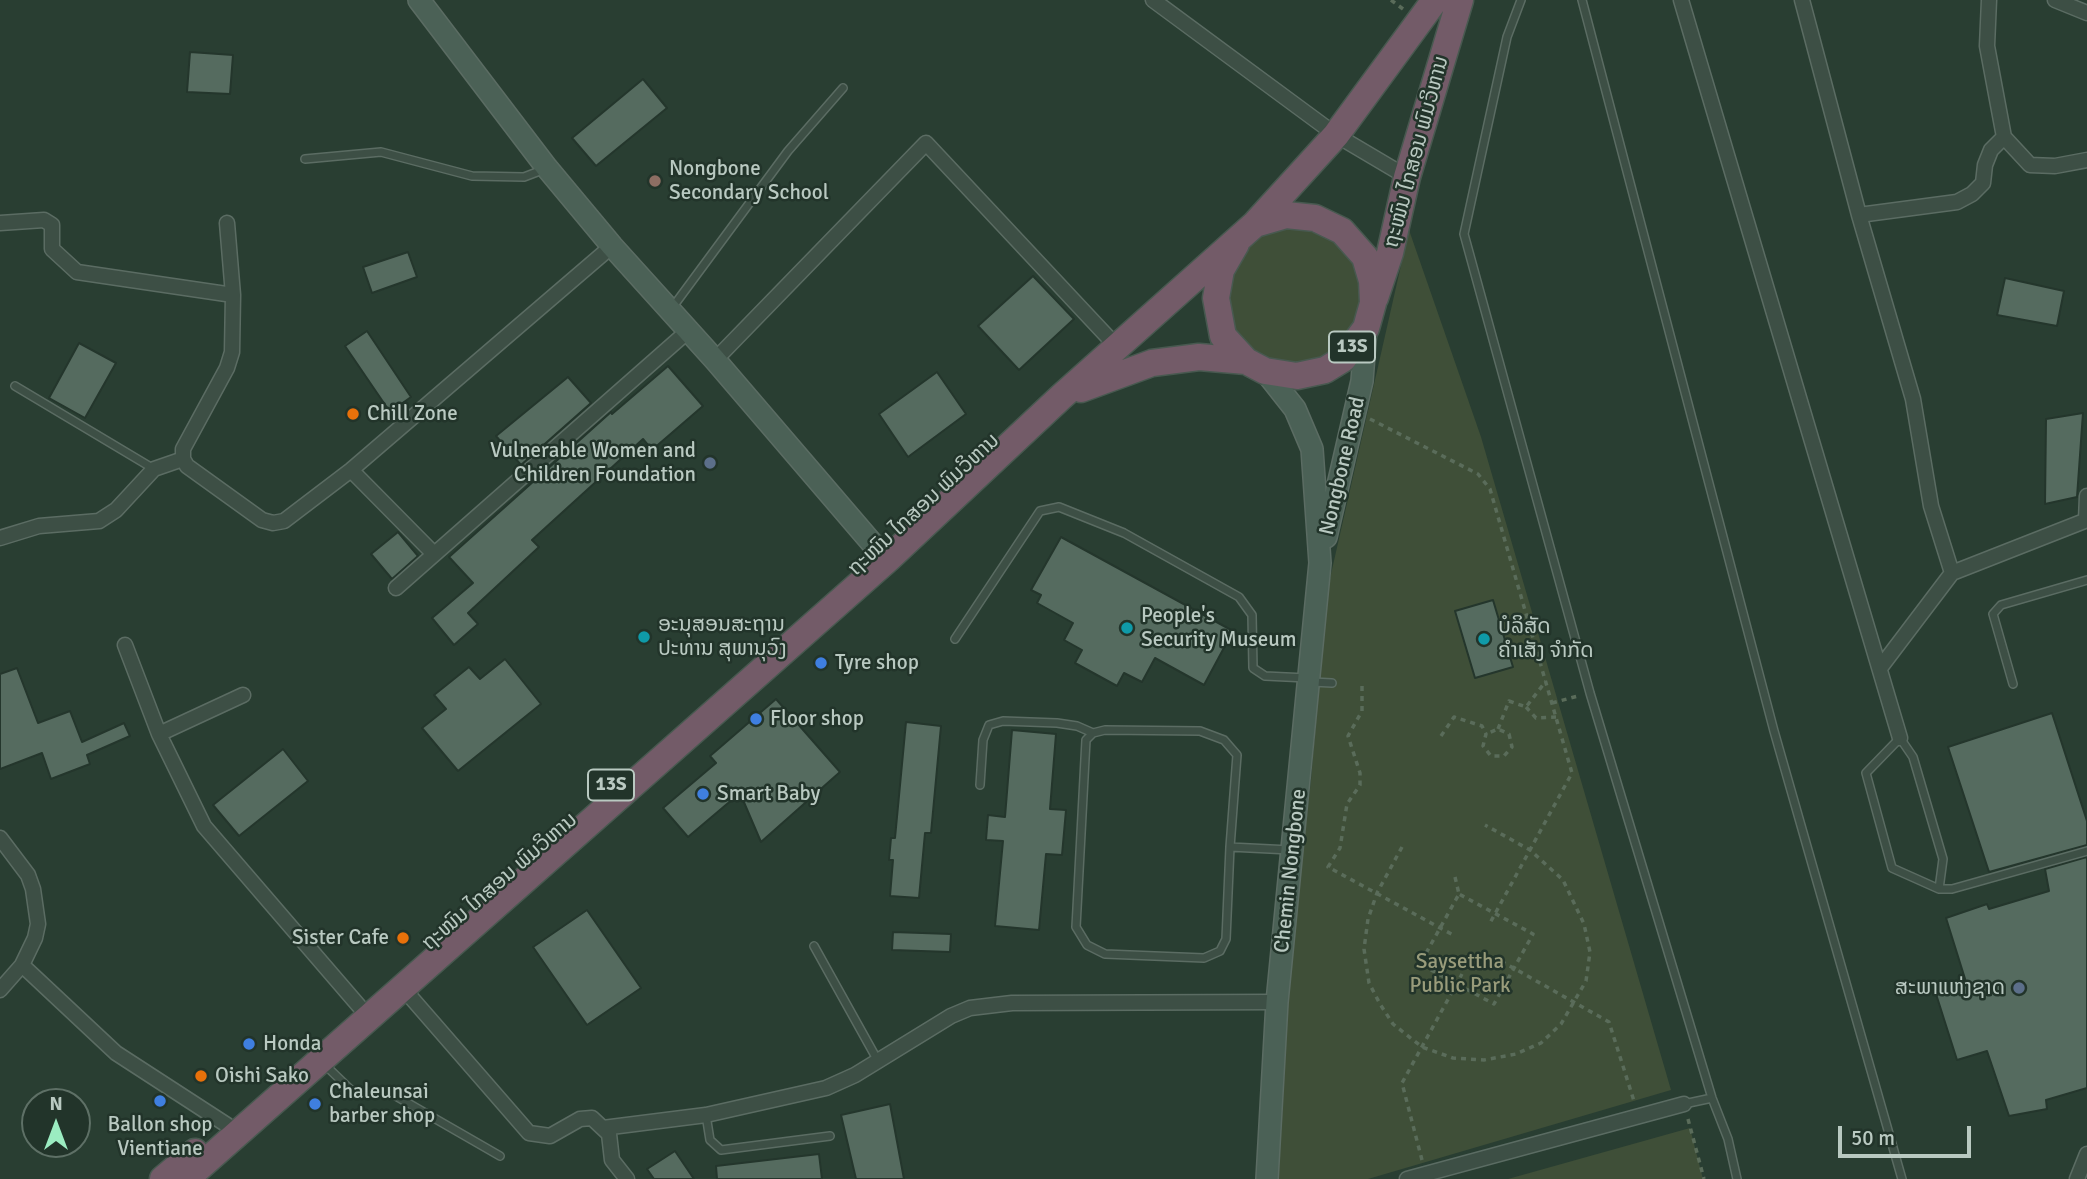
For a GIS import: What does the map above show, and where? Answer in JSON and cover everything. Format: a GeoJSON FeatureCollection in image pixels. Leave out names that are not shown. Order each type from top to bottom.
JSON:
{"type":"FeatureCollection","features":[{"type":"Feature","properties":{"kind":"highway","name":"ຖະໜົນ ໄກສອນ ພົມວິຫານ"},"geometry":{"type":"LineString","coordinates":[[1255,224],[1336,135],[1435,0]]}},
{"type":"Feature","properties":{"kind":"highway","name":"ຖະໜົນ ໄກສອນ ພົມວິຫານ"},"geometry":{"type":"LineString","coordinates":[[1370,316],[1390,253],[1407,177],[1460,0]]}},
{"type":"Feature","properties":{"kind":"highway","name":"13S"},"geometry":{"type":"LineString","coordinates":[[1286,215],[1315,218],[1342,231],[1365,257],[1372,281],[1370,316],[1343,359],[1325,370],[1297,376],[1255,366],[1223,336],[1216,298],[1220,270],[1236,244],[1255,224],[1286,215]]}},
{"type":"Feature","properties":{"kind":"highway","name":"ຖະໜົນ ໄກສອນ ພົມວິຫານ"},"geometry":{"type":"LineString","coordinates":[[186,1179],[878,568],[1061,397],[1236,244]]}},
{"type":"Feature","properties":{"kind":"highway","name":"ຖະໜົນ ໄກສອນ ພົມວິຫານ"},"geometry":{"type":"LineString","coordinates":[[163,1179],[877,549],[1018,419],[1061,397],[1152,363],[1199,357],[1255,366]]}},
{"type":"Feature","properties":{"kind":"street"},"geometry":{"type":"LineString","coordinates":[[419,0],[547,168],[612,246],[715,360],[877,549]]}},
{"type":"Feature","properties":{"kind":"street"},"geometry":{"type":"LineString","coordinates":[[1153,0],[1336,135],[1407,177]]}},
{"type":"Feature","properties":{"kind":"street"},"geometry":{"type":"LineString","coordinates":[[1681,0],[1900,738]]}},
{"type":"Feature","properties":{"kind":"street"},"geometry":{"type":"LineString","coordinates":[[1802,0],[1859,215],[1913,399],[1931,506],[1952,573]]}},
{"type":"Feature","properties":{"kind":"street"},"geometry":{"type":"LineString","coordinates":[[1989,0],[1987,46],[2004,137],[2030,165],[2055,166],[2087,160]]}},
{"type":"Feature","properties":{"kind":"street"},"geometry":{"type":"LineString","coordinates":[[2055,0],[2087,13]]}},
{"type":"Feature","properties":{"kind":"street"},"geometry":{"type":"LineString","coordinates":[[1859,215],[1957,202],[1972,194],[1983,183],[1984,166],[1991,150],[2004,137]]}},
{"type":"Feature","properties":{"kind":"street"},"geometry":{"type":"LineString","coordinates":[[715,360],[926,143],[1119,349]]}},
{"type":"Feature","properties":{"kind":"street"},"geometry":{"type":"LineString","coordinates":[[0,223],[44,220],[52,225],[52,249],[77,272],[233,295]]}},
{"type":"Feature","properties":{"kind":"street"},"geometry":{"type":"LineString","coordinates":[[227,223],[233,295],[232,352],[228,368],[183,450],[183,459],[187,466],[262,520],[273,523],[284,521],[351,470],[612,246]]}},
{"type":"Feature","properties":{"kind":"street","name":"Nongbone Road"},"geometry":{"type":"LineString","coordinates":[[1321,563],[1362,381],[1370,316]]}},
{"type":"Feature","properties":{"kind":"street"},"geometry":{"type":"LineString","coordinates":[[396,588],[688,331]]}},
{"type":"Feature","properties":{"kind":"street"},"geometry":{"type":"LineString","coordinates":[[1255,366],[1295,410],[1312,449],[1321,563]]}},
{"type":"Feature","properties":{"kind":"street"},"geometry":{"type":"LineString","coordinates":[[0,538],[39,526],[99,521],[116,510],[154,469],[183,459]]}},
{"type":"Feature","properties":{"kind":"street"},"geometry":{"type":"LineString","coordinates":[[351,470],[433,553]]}},
{"type":"Feature","properties":{"kind":"street"},"geometry":{"type":"LineString","coordinates":[[1880,668],[1952,573],[2087,520],[2087,496]]}},
{"type":"Feature","properties":{"kind":"street","name":"Chemin Nongbone"},"geometry":{"type":"LineString","coordinates":[[1267,1179],[1277,1002],[1293,851],[1318,681],[1323,612],[1321,563]]}},
{"type":"Feature","properties":{"kind":"street"},"geometry":{"type":"LineString","coordinates":[[125,645],[159,734],[204,827],[359,1006]]}},
{"type":"Feature","properties":{"kind":"street"},"geometry":{"type":"LineString","coordinates":[[159,734],[243,695]]}},
{"type":"Feature","properties":{"kind":"street"},"geometry":{"type":"LineString","coordinates":[[0,838],[28,875],[38,924],[35,938],[22,965],[0,990]]}},
{"type":"Feature","properties":{"kind":"street"},"geometry":{"type":"LineString","coordinates":[[22,965],[116,1052],[227,1125]]}},
{"type":"Feature","properties":{"kind":"street"},"geometry":{"type":"LineString","coordinates":[[402,988],[529,1133],[550,1136],[587,1117],[603,1128],[612,1140],[612,1160],[628,1179]]}},
{"type":"Feature","properties":{"kind":"street"},"geometry":{"type":"LineString","coordinates":[[603,1128],[706,1115],[826,1088],[878,1062],[951,1016],[990,1005],[1277,1002]]}},
{"type":"Feature","properties":{"kind":"street"},"geometry":{"type":"LineString","coordinates":[[1407,1179],[1684,1104]]}},
{"type":"Feature","properties":{"kind":"street"},"geometry":{"type":"LineString","coordinates":[[2077,1179],[2087,1154]]}},
{"type":"Feature","properties":{"kind":"lane"},"geometry":{"type":"LineString","coordinates":[[1521,0],[1507,37],[1464,234],[1590,693],[1712,1098],[1728,1139],[1737,1179]]}},
{"type":"Feature","properties":{"kind":"lane"},"geometry":{"type":"LineString","coordinates":[[1582,0],[1774,731],[1902,1179]]}},
{"type":"Feature","properties":{"kind":"lane"},"geometry":{"type":"LineString","coordinates":[[670,310],[788,151],[843,88]]}},
{"type":"Feature","properties":{"kind":"lane"},"geometry":{"type":"LineString","coordinates":[[306,159],[393,153],[472,176],[524,177],[547,168]]}},
{"type":"Feature","properties":{"kind":"lane"},"geometry":{"type":"LineString","coordinates":[[15,386],[154,469]]}},
{"type":"Feature","properties":{"kind":"lane"},"geometry":{"type":"LineString","coordinates":[[956,639],[1040,511],[1059,507],[1124,533],[1239,597],[1252,615],[1253,668],[1265,676],[1318,681]]}},
{"type":"Feature","properties":{"kind":"lane"},"geometry":{"type":"LineString","coordinates":[[2013,684],[1993,614],[2001,606],[2087,580]]}},
{"type":"Feature","properties":{"kind":"lane"},"geometry":{"type":"LineString","coordinates":[[980,785],[983,740],[989,725],[1003,720],[1057,723],[1077,726],[1093,733],[1200,731],[1224,740],[1237,755],[1226,939],[1220,951],[1204,958],[1105,954],[1087,945],[1076,927],[1086,740],[1093,733]]}},
{"type":"Feature","properties":{"kind":"lane"},"geometry":{"type":"LineString","coordinates":[[1939,890],[1943,859],[1913,757],[1900,738],[1866,773],[1892,868],[1939,890],[1973,885],[2087,851]]}},
{"type":"Feature","properties":{"kind":"lane"},"geometry":{"type":"LineString","coordinates":[[1230,847],[1293,851]]}},
{"type":"Feature","properties":{"kind":"lane"},"geometry":{"type":"LineString","coordinates":[[814,946],[878,1062]]}},
{"type":"Feature","properties":{"kind":"lane"},"geometry":{"type":"LineString","coordinates":[[320,1060],[351,1090],[394,1096],[500,1156]]}},
{"type":"Feature","properties":{"kind":"lane"},"geometry":{"type":"LineString","coordinates":[[1684,1104],[1712,1098]]}},
{"type":"Feature","properties":{"kind":"lane"},"geometry":{"type":"LineString","coordinates":[[706,1115],[710,1140],[721,1150],[830,1136]]}},
{"type":"Feature","properties":{"kind":"path"},"geometry":{"type":"LineString","coordinates":[[1355,413],[1478,474],[1490,489],[1572,773],[1490,923]]}},
{"type":"Feature","properties":{"kind":"path"},"geometry":{"type":"LineString","coordinates":[[1526,707],[1546,681]]}},
{"type":"Feature","properties":{"kind":"path"},"geometry":{"type":"LineString","coordinates":[[1362,686],[1362,711],[1348,736],[1360,773],[1360,785],[1347,804],[1340,848],[1328,866],[1455,936]]}},
{"type":"Feature","properties":{"kind":"path"},"geometry":{"type":"LineString","coordinates":[[1552,704],[1590,693]]}},
{"type":"Feature","properties":{"kind":"path"},"geometry":{"type":"LineString","coordinates":[[1486,734],[1498,729],[1509,701],[1526,707],[1536,718],[1556,717]]}},
{"type":"Feature","properties":{"kind":"path"},"geometry":{"type":"LineString","coordinates":[[1441,736],[1454,717],[1482,726],[1486,734],[1483,746],[1491,756],[1504,757],[1512,747],[1509,734],[1498,729]]}},
{"type":"Feature","properties":{"kind":"path"},"geometry":{"type":"LineString","coordinates":[[1402,847],[1377,893],[1368,919],[1364,949],[1370,983],[1393,1024],[1422,1047],[1453,1058],[1484,1060],[1516,1054],[1541,1043],[1561,1024],[1586,981],[1590,952],[1584,924],[1563,880],[1530,850],[1485,825]]}},
{"type":"Feature","properties":{"kind":"path"},"geometry":{"type":"LineString","coordinates":[[1455,877],[1459,894],[1420,964],[1494,1004],[1533,934],[1459,894]]}},
{"type":"Feature","properties":{"kind":"path"},"geometry":{"type":"LineString","coordinates":[[1501,961],[1609,1022],[1633,1099]]}},
{"type":"Feature","properties":{"kind":"path"},"geometry":{"type":"LineString","coordinates":[[1421,1155],[1402,1083],[1462,974]]}},
{"type":"Feature","properties":{"kind":"path"},"geometry":{"type":"LineString","coordinates":[[1684,1104],[1704,1179]]}},
{"type":"Feature","properties":{"kind":"green space"},"geometry":{"type":"Polygon","coordinates":[[[1313,222],[1362,261],[1369,297],[1337,358],[1267,368],[1229,336],[1225,274],[1258,228],[1313,222]]]}},
{"type":"Feature","properties":{"kind":"green space","name":"Saysettha Public Park"},"geometry":{"type":"Polygon","coordinates":[[[1409,230],[1481,437],[1671,1090],[1368,1179],[1276,1179],[1286,997],[1311,780],[1326,596],[1409,230]]]}},
{"type":"Feature","properties":{"kind":"green space"},"geometry":{"type":"Polygon","coordinates":[[[1690,1128],[1703,1179],[1508,1179],[1690,1128]]]}},
{"type":"Feature","properties":{"kind":"building"},"geometry":{"type":"Polygon","coordinates":[[[190,52],[233,55],[230,94],[187,92],[190,52]]]}},
{"type":"Feature","properties":{"kind":"building"},"geometry":{"type":"Polygon","coordinates":[[[643,79],[667,108],[596,166],[572,138],[643,79]]]}},
{"type":"Feature","properties":{"kind":"building"},"geometry":{"type":"Polygon","coordinates":[[[408,252],[417,277],[372,293],[363,267],[408,252]]]}},
{"type":"Feature","properties":{"kind":"building"},"geometry":{"type":"Polygon","coordinates":[[[1033,276],[1074,319],[1019,370],[978,326],[1033,276]]]}},
{"type":"Feature","properties":{"kind":"building"},"geometry":{"type":"Polygon","coordinates":[[[2005,278],[2064,291],[2057,326],[1997,315],[2005,278]]]}},
{"type":"Feature","properties":{"kind":"building"},"geometry":{"type":"Polygon","coordinates":[[[367,331],[411,397],[390,412],[345,346],[367,331]]]}},
{"type":"Feature","properties":{"kind":"building"},"geometry":{"type":"Polygon","coordinates":[[[79,343],[116,363],[85,418],[49,398],[79,343]]]}},
{"type":"Feature","properties":{"kind":"building"},"geometry":{"type":"Polygon","coordinates":[[[668,366],[703,406],[652,450],[643,439],[532,540],[539,547],[468,613],[478,624],[454,645],[432,618],[473,583],[449,557],[611,412],[612,414],[668,366]]]}},
{"type":"Feature","properties":{"kind":"building"},"geometry":{"type":"Polygon","coordinates":[[[937,372],[966,414],[908,457],[879,414],[937,372]]]}},
{"type":"Feature","properties":{"kind":"building"},"geometry":{"type":"Polygon","coordinates":[[[568,377],[591,403],[521,465],[496,436],[568,377]]]}},
{"type":"Feature","properties":{"kind":"building"},"geometry":{"type":"Polygon","coordinates":[[[2083,413],[2077,497],[2045,504],[2046,419],[2083,413]]]}},
{"type":"Feature","properties":{"kind":"building"},"geometry":{"type":"Polygon","coordinates":[[[398,532],[418,556],[392,579],[371,554],[398,532]]]}},
{"type":"Feature","properties":{"kind":"building"},"geometry":{"type":"Polygon","coordinates":[[[1061,537],[1233,631],[1204,685],[1155,658],[1142,682],[1124,673],[1117,686],[1075,663],[1082,650],[1064,640],[1073,623],[1037,603],[1041,595],[1031,590],[1061,537]]]}},
{"type":"Feature","properties":{"kind":"building","name":"ບໍລິສັດ ຄຳເສັງ ຈຳກັດ"},"geometry":{"type":"Polygon","coordinates":[[[1493,600],[1513,667],[1475,678],[1455,611],[1493,600]]]}},
{"type":"Feature","properties":{"kind":"building"},"geometry":{"type":"Polygon","coordinates":[[[505,659],[541,704],[458,771],[422,728],[446,709],[434,695],[469,667],[480,679],[505,659]]]}},
{"type":"Feature","properties":{"kind":"building"},"geometry":{"type":"Polygon","coordinates":[[[17,668],[38,723],[70,711],[82,742],[124,723],[130,736],[87,755],[90,764],[51,779],[42,753],[0,769],[0,674],[17,668]]]}},
{"type":"Feature","properties":{"kind":"building"},"geometry":{"type":"Polygon","coordinates":[[[776,699],[840,772],[761,842],[740,793],[688,837],[663,808],[716,763],[710,756],[776,699]]]}},
{"type":"Feature","properties":{"kind":"building"},"geometry":{"type":"Polygon","coordinates":[[[2052,713],[2087,821],[2087,845],[1989,872],[1948,747],[2052,713]]]}},
{"type":"Feature","properties":{"kind":"building"},"geometry":{"type":"Polygon","coordinates":[[[906,722],[941,726],[931,833],[925,833],[919,898],[890,896],[893,860],[889,860],[891,838],[895,838],[906,722]]]}},
{"type":"Feature","properties":{"kind":"building"},"geometry":{"type":"Polygon","coordinates":[[[1012,730],[1056,734],[1050,809],[1066,810],[1062,855],[1046,854],[1039,930],[995,926],[1003,841],[986,840],[988,815],[1005,817],[1012,730]]]}},
{"type":"Feature","properties":{"kind":"building"},"geometry":{"type":"Polygon","coordinates":[[[283,749],[308,781],[239,836],[213,805],[283,749]]]}},
{"type":"Feature","properties":{"kind":"building","name":"ສະພາແຫ່ງຊາດ"},"geometry":{"type":"Polygon","coordinates":[[[2087,857],[2087,1088],[2046,1100],[2047,1109],[2009,1116],[1987,1051],[1957,1060],[1936,994],[1966,982],[1946,918],[1987,904],[1989,909],[2049,891],[2045,869],[2087,857]]]}},
{"type":"Feature","properties":{"kind":"building"},"geometry":{"type":"Polygon","coordinates":[[[587,910],[641,988],[587,1025],[533,947],[587,910]]]}},
{"type":"Feature","properties":{"kind":"building"},"geometry":{"type":"Polygon","coordinates":[[[893,932],[951,934],[950,952],[892,950],[893,932]]]}},
{"type":"Feature","properties":{"kind":"building"},"geometry":{"type":"Polygon","coordinates":[[[890,1104],[904,1179],[856,1179],[841,1115],[890,1104]]]}},
{"type":"Feature","properties":{"kind":"building"},"geometry":{"type":"Polygon","coordinates":[[[675,1151],[694,1179],[654,1179],[647,1169],[675,1151]]]}},
{"type":"Feature","properties":{"kind":"building"},"geometry":{"type":"Polygon","coordinates":[[[819,1154],[822,1179],[717,1179],[716,1166],[819,1154]]]}},
{"type":"Feature","properties":{"kind":"place","name":"Nongbone Secondary School"},"geometry":{"type":"Point","coordinates":[655,181]}},
{"type":"Feature","properties":{"kind":"place","name":"Chill Zone"},"geometry":{"type":"Point","coordinates":[353,414]}},
{"type":"Feature","properties":{"kind":"place","name":"Vulnerable Women and Children Foundation"},"geometry":{"type":"Point","coordinates":[710,463]}},
{"type":"Feature","properties":{"kind":"place","name":"People's Security Museum"},"geometry":{"type":"Point","coordinates":[1127,628]}},
{"type":"Feature","properties":{"kind":"place","name":"ອະນຸສອນສະຖານ ປະທານ ສຸພານຸວົງ"},"geometry":{"type":"Point","coordinates":[644,637]}},
{"type":"Feature","properties":{"kind":"place","name":"ບໍລິສັດ ຄຳເສັງ ຈຳກັດ"},"geometry":{"type":"Point","coordinates":[1484,639]}},
{"type":"Feature","properties":{"kind":"place","name":"Tyre shop"},"geometry":{"type":"Point","coordinates":[821,663]}},
{"type":"Feature","properties":{"kind":"place","name":"Floor shop"},"geometry":{"type":"Point","coordinates":[756,719]}},
{"type":"Feature","properties":{"kind":"place","name":"Smart Baby"},"geometry":{"type":"Point","coordinates":[703,794]}},
{"type":"Feature","properties":{"kind":"place","name":"Sister Cafe"},"geometry":{"type":"Point","coordinates":[403,938]}},
{"type":"Feature","properties":{"kind":"place","name":"ສະພາແຫ່ງຊາດ"},"geometry":{"type":"Point","coordinates":[2019,988]}},
{"type":"Feature","properties":{"kind":"place","name":"Honda"},"geometry":{"type":"Point","coordinates":[249,1044]}},
{"type":"Feature","properties":{"kind":"place","name":"Oishi Sako"},"geometry":{"type":"Point","coordinates":[201,1076]}},
{"type":"Feature","properties":{"kind":"place","name":"Ballon shop Vientiane"},"geometry":{"type":"Point","coordinates":[160,1101]}},
{"type":"Feature","properties":{"kind":"place","name":"Chaleunsai barber shop"},"geometry":{"type":"Point","coordinates":[315,1104]}}]}
